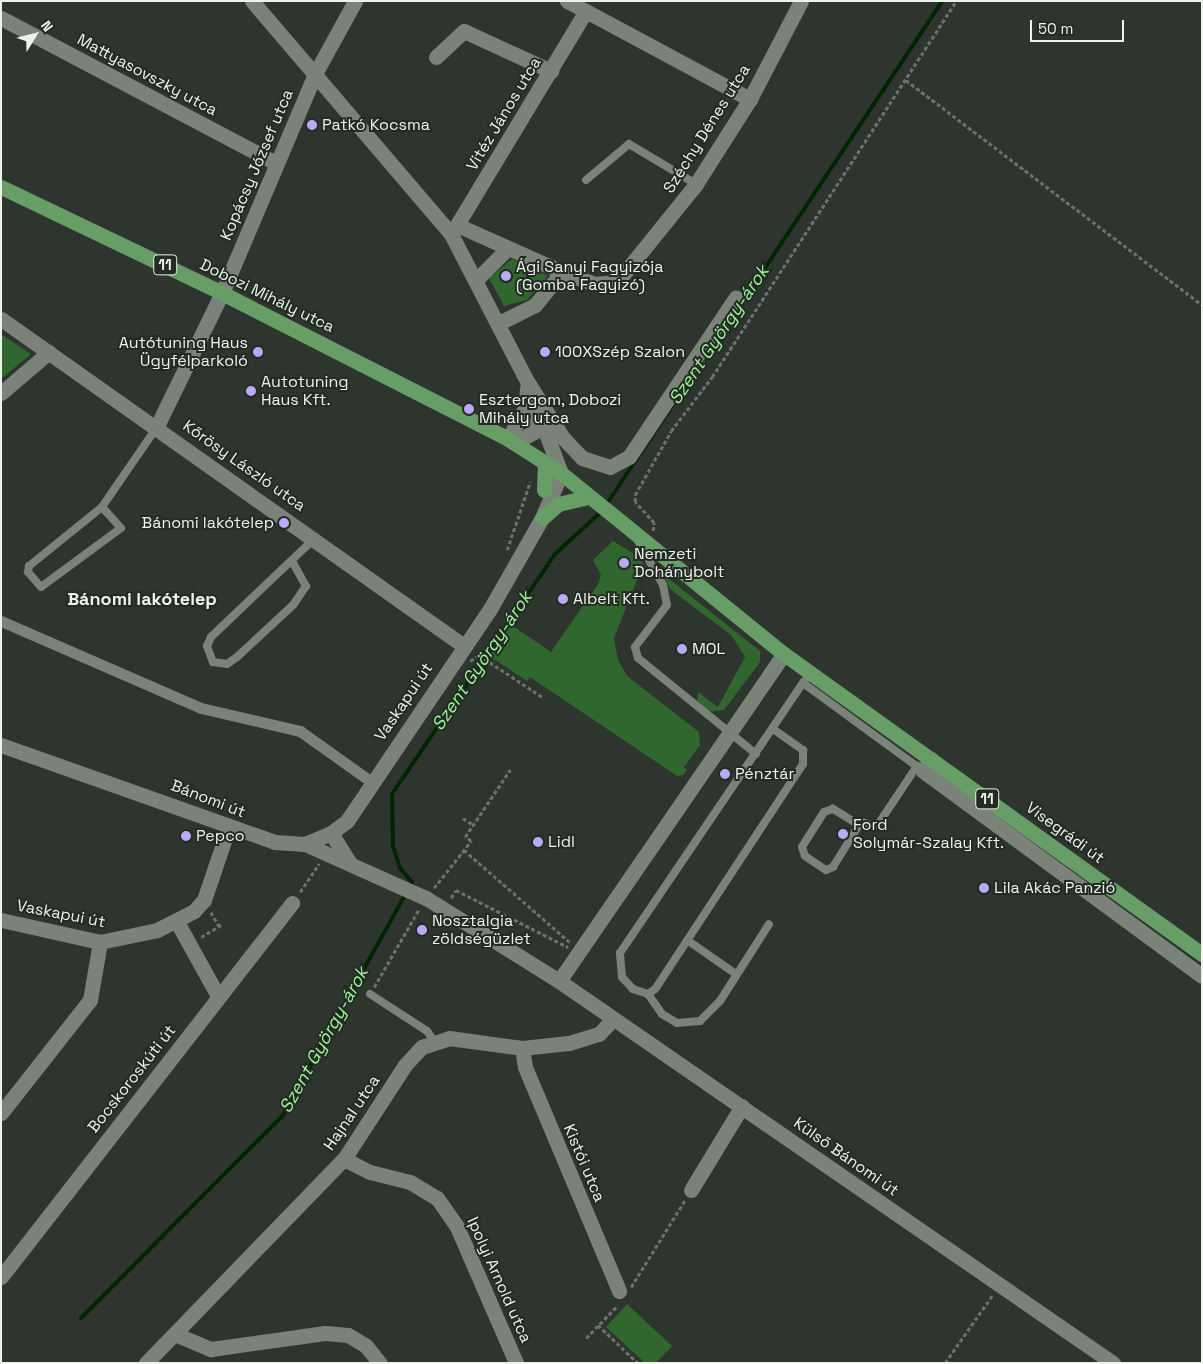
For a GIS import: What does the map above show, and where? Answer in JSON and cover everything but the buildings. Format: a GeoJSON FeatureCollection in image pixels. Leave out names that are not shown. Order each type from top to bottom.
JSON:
{"type":"FeatureCollection","features":[{"type":"Feature","properties":{"kind":"main road","name":"Dobozi Mihály utca"},"geometry":{"type":"LineString","coordinates":[[1,187],[222,293],[511,440],[561,473],[631,531]]}},
{"type":"Feature","properties":{"kind":"main road"},"geometry":{"type":"LineString","coordinates":[[544,490],[546,463]]}},
{"type":"Feature","properties":{"kind":"main road"},"geometry":{"type":"LineString","coordinates":[[542,518],[558,504],[593,500]]}},
{"type":"Feature","properties":{"kind":"main road","name":"Visegrádi út"},"geometry":{"type":"LineString","coordinates":[[631,531],[784,654],[807,678],[924,766],[1202,954]]}},
{"type":"Feature","properties":{"kind":"street"},"geometry":{"type":"LineString","coordinates":[[252,1],[454,230],[476,280],[527,382],[561,473]]}},
{"type":"Feature","properties":{"kind":"street","name":"Kopácsy József utca"},"geometry":{"type":"LineString","coordinates":[[157,426],[222,293],[316,72],[355,1]]}},
{"type":"Feature","properties":{"kind":"street"},"geometry":{"type":"LineString","coordinates":[[568,1],[750,99]]}},
{"type":"Feature","properties":{"kind":"street","name":"Széchy Dénes utca"},"geometry":{"type":"LineString","coordinates":[[562,272],[608,285],[624,276],[696,184],[750,99],[794,4]]}},
{"type":"Feature","properties":{"kind":"street","name":"Vitéz János utca"},"geometry":{"type":"LineString","coordinates":[[454,230],[586,11]]}},
{"type":"Feature","properties":{"kind":"street","name":"Mattyasovszky utca"},"geometry":{"type":"LineString","coordinates":[[1,18],[276,163]]}},
{"type":"Feature","properties":{"kind":"street"},"geometry":{"type":"LineString","coordinates":[[436,58],[464,31],[551,71]]}},
{"type":"Feature","properties":{"kind":"street"},"geometry":{"type":"LineString","coordinates":[[454,230],[508,249],[562,272],[535,305],[499,323]]}},
{"type":"Feature","properties":{"kind":"street"},"geometry":{"type":"LineString","coordinates":[[476,280],[508,249]]}},
{"type":"Feature","properties":{"kind":"street"},"geometry":{"type":"LineString","coordinates":[[527,382],[563,438],[582,458],[610,467],[628,457],[736,297]]}},
{"type":"Feature","properties":{"kind":"street","name":"Kőrösy László utca"},"geometry":{"type":"LineString","coordinates":[[1,319],[316,538],[464,646]]}},
{"type":"Feature","properties":{"kind":"street"},"geometry":{"type":"LineString","coordinates":[[1,393],[49,352]]}},
{"type":"Feature","properties":{"kind":"street"},"geometry":{"type":"LineString","coordinates":[[511,440],[526,406],[527,382]]}},
{"type":"Feature","properties":{"kind":"street"},"geometry":{"type":"LineString","coordinates":[[511,440],[534,432],[538,415]]}},
{"type":"Feature","properties":{"kind":"street","name":"Vaskapui út"},"geometry":{"type":"LineString","coordinates":[[305,844],[331,833],[347,821],[464,646],[544,490],[561,473]]}},
{"type":"Feature","properties":{"kind":"street","name":"Vaskapui út"},"geometry":{"type":"LineString","coordinates":[[510,559],[542,518],[561,473]]}},
{"type":"Feature","properties":{"kind":"street"},"geometry":{"type":"LineString","coordinates":[[1,620],[201,708],[300,731],[373,783]]}},
{"type":"Feature","properties":{"kind":"street"},"geometry":{"type":"LineString","coordinates":[[421,896],[444,908],[558,981],[727,731],[784,654]]}},
{"type":"Feature","properties":{"kind":"street","name":"Bánomi út"},"geometry":{"type":"LineString","coordinates":[[1,745],[275,842],[305,844],[421,896]]}},
{"type":"Feature","properties":{"kind":"street","name":"Visegrádi út"},"geometry":{"type":"LineString","coordinates":[[924,766],[1202,976]]}},
{"type":"Feature","properties":{"kind":"street","name":"Vaskapui út"},"geometry":{"type":"LineString","coordinates":[[4,918],[100,942],[140,936],[177,922],[206,898],[229,826]]}},
{"type":"Feature","properties":{"kind":"street"},"geometry":{"type":"LineString","coordinates":[[331,833],[351,866]]}},
{"type":"Feature","properties":{"kind":"street","name":"Bocskoroskúti út"},"geometry":{"type":"LineString","coordinates":[[1,1277],[292,903]]}},
{"type":"Feature","properties":{"kind":"street"},"geometry":{"type":"LineString","coordinates":[[177,922],[218,996]]}},
{"type":"Feature","properties":{"kind":"street"},"geometry":{"type":"LineString","coordinates":[[1,1113],[90,1000],[100,942]]}},
{"type":"Feature","properties":{"kind":"street","name":"Külső Bánomi út"},"geometry":{"type":"LineString","coordinates":[[558,981],[1113,1363]]}},
{"type":"Feature","properties":{"kind":"street"},"geometry":{"type":"LineString","coordinates":[[434,1042],[466,1038],[522,1048],[599,1034],[613,1019]]}},
{"type":"Feature","properties":{"kind":"street","name":"Hajnal utca"},"geometry":{"type":"LineString","coordinates":[[146,1363],[344,1159],[405,1065],[434,1042]]}},
{"type":"Feature","properties":{"kind":"street","name":"Kistói utca"},"geometry":{"type":"LineString","coordinates":[[522,1048],[525,1067],[619,1291]]}},
{"type":"Feature","properties":{"kind":"street"},"geometry":{"type":"LineString","coordinates":[[691,1190],[742,1106]]}},
{"type":"Feature","properties":{"kind":"street","name":"Ipolyi Arnold utca"},"geometry":{"type":"LineString","coordinates":[[344,1159],[370,1172],[410,1182],[437,1198],[457,1227],[516,1363]]}},
{"type":"Feature","properties":{"kind":"street"},"geometry":{"type":"LineString","coordinates":[[175,1334],[211,1349],[326,1333],[348,1335],[366,1346],[380,1363]]}},
{"type":"Feature","properties":{"kind":"lane"},"geometry":{"type":"LineString","coordinates":[[586,180],[623,144],[629,144],[696,184]]}},
{"type":"Feature","properties":{"kind":"lane"},"geometry":{"type":"LineString","coordinates":[[102,507],[121,528],[41,587],[29,566],[102,507],[157,426]]}},
{"type":"Feature","properties":{"kind":"lane"},"geometry":{"type":"LineString","coordinates":[[631,531],[663,585],[667,605],[635,647],[638,658],[756,754]]}},
{"type":"Feature","properties":{"kind":"lane"},"geometry":{"type":"LineString","coordinates":[[292,561],[306,578],[306,586],[293,604],[237,657],[227,664],[213,662],[207,646],[211,637],[316,538]]}},
{"type":"Feature","properties":{"kind":"lane"},"geometry":{"type":"LineString","coordinates":[[769,924],[711,1013],[687,1024],[662,1014],[648,994],[634,989],[622,977],[620,953],[807,678]]}},
{"type":"Feature","properties":{"kind":"lane"},"geometry":{"type":"LineString","coordinates":[[648,994],[687,940],[803,764],[803,750],[773,729]]}},
{"type":"Feature","properties":{"kind":"lane"},"geometry":{"type":"LineString","coordinates":[[859,826],[833,866],[826,870],[804,856],[802,847],[824,812],[833,809],[859,826],[879,823],[924,766]]}},
{"type":"Feature","properties":{"kind":"lane"},"geometry":{"type":"LineString","coordinates":[[687,940],[736,974]]}},
{"type":"Feature","properties":{"kind":"lane"},"geometry":{"type":"LineString","coordinates":[[370,994],[427,1031],[434,1042]]}},
{"type":"Feature","properties":{"kind":"path"},"geometry":{"type":"LineString","coordinates":[[646,543],[655,526],[635,502],[635,495],[671,431],[712,377],[956,1]]}},
{"type":"Feature","properties":{"kind":"path"},"geometry":{"type":"LineString","coordinates":[[906,80],[1202,305]]}},
{"type":"Feature","properties":{"kind":"path"},"geometry":{"type":"LineString","coordinates":[[510,559],[522,508]]}},
{"type":"Feature","properties":{"kind":"path"},"geometry":{"type":"LineString","coordinates":[[479,655],[544,698]]}},
{"type":"Feature","properties":{"kind":"path"},"geometry":{"type":"LineString","coordinates":[[370,994],[421,896],[471,841],[464,837],[510,770]]}},
{"type":"Feature","properties":{"kind":"path"},"geometry":{"type":"LineString","coordinates":[[463,818],[472,824]]}},
{"type":"Feature","properties":{"kind":"path"},"geometry":{"type":"LineString","coordinates":[[444,908],[456,890],[569,947],[572,944],[464,850]]}},
{"type":"Feature","properties":{"kind":"path"},"geometry":{"type":"LineString","coordinates":[[292,903],[326,854]]}},
{"type":"Feature","properties":{"kind":"path"},"geometry":{"type":"LineString","coordinates":[[189,943],[224,924]]}},
{"type":"Feature","properties":{"kind":"path"},"geometry":{"type":"LineString","coordinates":[[586,1338],[625,1296],[691,1190]]}},
{"type":"Feature","properties":{"kind":"path"},"geometry":{"type":"LineString","coordinates":[[944,1363],[1000,1285]]}},
{"type":"Feature","properties":{"kind":"path"},"geometry":{"type":"LineString","coordinates":[[598,1326],[638,1363]]}},
{"type":"Feature","properties":{"kind":"green space"},"geometry":{"type":"Polygon","coordinates":[[[512,259],[548,276],[527,300],[504,306],[489,278],[512,259]]]}},
{"type":"Feature","properties":{"kind":"green space"},"geometry":{"type":"Polygon","coordinates":[[[1,334],[31,354],[1,379],[1,334]]]}},
{"type":"Feature","properties":{"kind":"green space"},"geometry":{"type":"Polygon","coordinates":[[[613,541],[642,559],[643,565],[614,638],[618,660],[627,676],[699,732],[700,745],[684,767],[687,770],[683,775],[677,776],[530,677],[527,681],[489,656],[510,624],[551,652],[598,584],[601,575],[593,560],[613,541]]]}},
{"type":"Feature","properties":{"kind":"green space"},"geometry":{"type":"Polygon","coordinates":[[[663,574],[760,651],[760,662],[724,710],[706,712],[697,705],[698,692],[718,707],[745,657],[731,635],[670,589],[663,574]]]}},
{"type":"Feature","properties":{"kind":"green space"},"geometry":{"type":"Polygon","coordinates":[[[627,1304],[672,1346],[656,1363],[645,1363],[606,1327],[627,1304]]]}},
{"type":"Feature","properties":{"kind":"waterway","name":"Szent György-árok"},"geometry":{"type":"LineString","coordinates":[[741,304],[942,1]]}},
{"type":"Feature","properties":{"kind":"waterway","name":"Szent György-árok"},"geometry":{"type":"LineString","coordinates":[[606,505],[696,370]]}},
{"type":"Feature","properties":{"kind":"waterway","name":"Szent György-árok"},"geometry":{"type":"LineString","coordinates":[[410,886],[412,882],[400,868],[393,846],[392,794],[555,554],[602,511]]}},
{"type":"Feature","properties":{"kind":"waterway","name":"Szent György-árok"},"geometry":{"type":"LineString","coordinates":[[81,1318],[283,1115],[406,893]]}},
{"type":"Feature","properties":{"kind":"place","name":"Patkó Kocsma"},"geometry":{"type":"Point","coordinates":[312,125]}},
{"type":"Feature","properties":{"kind":"place","name":"Ági Sanyi Fagyizója (Gomba Fagyizó)"},"geometry":{"type":"Point","coordinates":[506,276]}},
{"type":"Feature","properties":{"kind":"place","name":"Autótuning Haus Ügyfélparkoló"},"geometry":{"type":"Point","coordinates":[258,352]}},
{"type":"Feature","properties":{"kind":"place","name":"100XSzép Szalon"},"geometry":{"type":"Point","coordinates":[545,352]}},
{"type":"Feature","properties":{"kind":"place","name":"Autotuning Haus Kft."},"geometry":{"type":"Point","coordinates":[251,391]}},
{"type":"Feature","properties":{"kind":"place","name":"Esztergom, Dobozi Mihály utca"},"geometry":{"type":"Point","coordinates":[469,409]}},
{"type":"Feature","properties":{"kind":"place","name":"Bánomi lakótelep"},"geometry":{"type":"Point","coordinates":[284,523]}},
{"type":"Feature","properties":{"kind":"place","name":"Nemzeti Dohánybolt"},"geometry":{"type":"Point","coordinates":[624,563]}},
{"type":"Feature","properties":{"kind":"place","name":"Albelt Kft."},"geometry":{"type":"Point","coordinates":[563,599]}},
{"type":"Feature","properties":{"kind":"place","name":"MOL"},"geometry":{"type":"Point","coordinates":[682,649]}},
{"type":"Feature","properties":{"kind":"place","name":"Pénztár"},"geometry":{"type":"Point","coordinates":[725,774]}},
{"type":"Feature","properties":{"kind":"place","name":"Ford Solymár-Szalay Kft."},"geometry":{"type":"Point","coordinates":[843,834]}},
{"type":"Feature","properties":{"kind":"place","name":"Pepco"},"geometry":{"type":"Point","coordinates":[186,836]}},
{"type":"Feature","properties":{"kind":"place","name":"Lidl"},"geometry":{"type":"Point","coordinates":[538,842]}},
{"type":"Feature","properties":{"kind":"place","name":"Lila Akác Panzió"},"geometry":{"type":"Point","coordinates":[984,888]}},
{"type":"Feature","properties":{"kind":"place","name":"Nosztalgia zöldségüzlet"},"geometry":{"type":"Point","coordinates":[422,930]}},
{"type":"Feature","properties":{"kind":"district","name":"Bánomi lakótelep"},"geometry":{"type":"Point","coordinates":[142,599]}}]}
